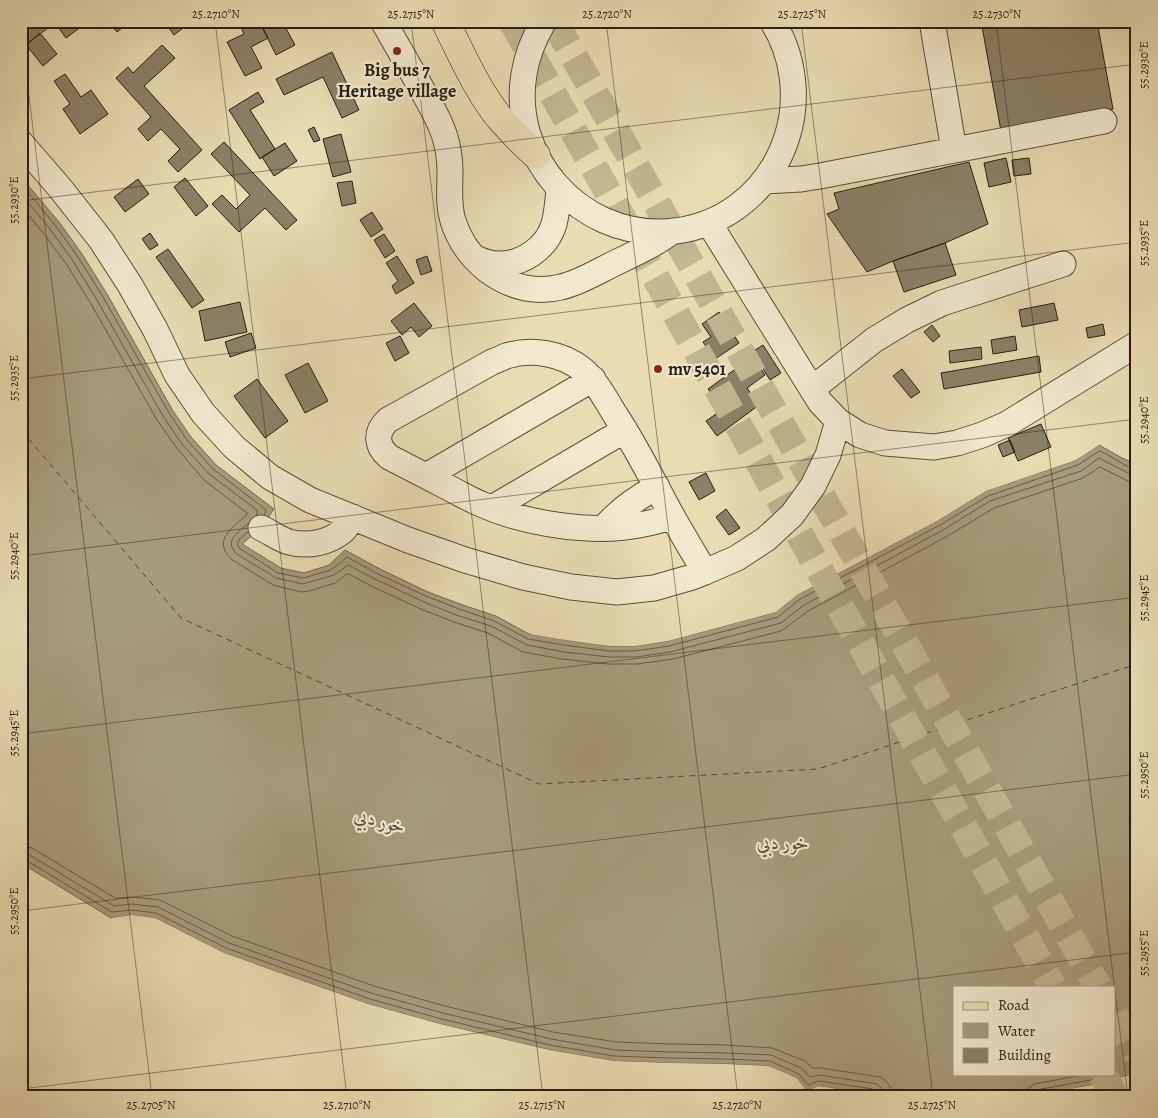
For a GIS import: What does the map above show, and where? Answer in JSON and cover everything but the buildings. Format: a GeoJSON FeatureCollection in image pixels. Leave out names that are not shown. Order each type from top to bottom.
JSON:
{"type":"FeatureCollection","features":[{"type":"Feature","properties":{"kind":"main road"},"geometry":{"type":"LineString","coordinates":[[445,21],[482,92],[498,115],[536,155]]}},
{"type":"Feature","properties":{"kind":"street"},"geometry":{"type":"LineString","coordinates":[[384,21],[432,105],[445,137],[450,170],[449,203],[457,233],[475,258],[491,273],[509,283],[530,289],[552,289],[572,283],[642,251],[673,231]]}},
{"type":"Feature","properties":{"kind":"street"},"geometry":{"type":"LineString","coordinates":[[544,21],[536,34],[529,53],[522,95],[528,136],[536,155],[546,173],[559,190],[575,204],[611,224],[631,230],[652,232],[691,228],[709,223],[733,210],[764,182],[775,165],[791,127],[794,86],[785,46],[772,21]]}},
{"type":"Feature","properties":{"kind":"street"},"geometry":{"type":"LineString","coordinates":[[932,21],[954,150]]}},
{"type":"Feature","properties":{"kind":"street"},"geometry":{"type":"LineString","coordinates":[[764,182],[820,176],[1104,120]]}},
{"type":"Feature","properties":{"kind":"street"},"geometry":{"type":"LineString","coordinates":[[21,142],[101,240],[155,329],[177,375],[203,413],[234,448],[270,477],[310,500],[408,540],[465,560],[522,577],[571,587],[617,592],[654,588],[689,578],[737,558],[766,539],[792,515],[812,486],[828,455],[838,421]]}},
{"type":"Feature","properties":{"kind":"street"},"geometry":{"type":"LineString","coordinates":[[475,258],[498,264],[522,260],[532,254],[541,246],[554,225],[559,190]]}},
{"type":"Feature","properties":{"kind":"street"},"geometry":{"type":"LineString","coordinates":[[709,223],[820,402],[838,421],[860,435],[885,443],[934,447],[957,443],[982,434],[1007,424],[1137,344]]}},
{"type":"Feature","properties":{"kind":"street"},"geometry":{"type":"LineString","coordinates":[[812,389],[874,340],[925,311],[942,303],[1063,264]]}},
{"type":"Feature","properties":{"kind":"street"},"geometry":{"type":"LineString","coordinates":[[672,516],[656,522],[622,528],[575,527],[519,517],[481,504],[389,457],[383,452],[378,438],[383,425],[388,420],[492,362],[522,352],[538,352],[568,361],[593,379],[625,430],[705,572]]}},
{"type":"Feature","properties":{"kind":"street"},"geometry":{"type":"LineString","coordinates":[[426,476],[593,379]]}},
{"type":"Feature","properties":{"kind":"street"},"geometry":{"type":"LineString","coordinates":[[492,508],[625,430]]}},
{"type":"Feature","properties":{"kind":"street"},"geometry":{"type":"LineString","coordinates":[[604,528],[628,504],[657,487]]}},
{"type":"Feature","properties":{"kind":"street"},"geometry":{"type":"LineString","coordinates":[[261,528],[287,541],[303,544],[318,543],[333,538],[345,529],[353,517]]}},
{"type":"Feature","properties":{"kind":"water","name":"خور دبي"},"geometry":{"type":"Polygon","coordinates":[[[21,177],[59,222],[82,254],[107,294],[173,411],[191,437],[216,465],[274,509],[261,528],[242,544],[281,568],[304,573],[329,565],[345,550],[428,592],[496,616],[529,634],[609,646],[635,646],[668,641],[776,612],[797,595],[937,521],[986,491],[1076,460],[1099,445],[1137,464],[1137,1073],[1093,1085],[1023,1097],[889,1097],[818,1086],[807,1093],[797,1078],[769,1066],[614,1061],[549,1050],[440,1024],[368,1004],[224,953],[155,918],[132,915],[111,918],[21,863],[21,177]]]}},
{"type":"Feature","properties":{"kind":"pier"},"geometry":{"type":"Polygon","coordinates":[[[1098,442],[1099,445],[1076,460],[986,491],[937,521],[797,595],[776,612],[668,641],[635,646],[609,646],[529,634],[540,633],[610,643],[635,643],[668,639],[775,610],[796,593],[936,518],[985,489],[1075,458],[1098,442]]]}},
{"type":"Feature","properties":{"kind":"pier"},"geometry":{"type":"Polygon","coordinates":[[[132,915],[155,918],[224,953],[368,1004],[440,1024],[549,1050],[614,1061],[769,1066],[797,1078],[807,1092],[818,1086],[889,1097],[872,1097],[819,1089],[806,1095],[795,1080],[768,1069],[614,1063],[548,1052],[367,1006],[223,955],[154,921],[132,918],[115,920],[111,918],[132,915]]]}},
{"type":"Feature","properties":{"kind":"pier"},"geometry":{"type":"Polygon","coordinates":[[[1137,1073],[1137,1076],[1093,1087],[1038,1097],[1023,1097],[1093,1085],[1137,1073]]]}},
{"type":"Feature","properties":{"kind":"ferry route"},"geometry":{"type":"LineString","coordinates":[[21,430],[181,618],[539,784],[818,769],[1137,664]]}},
{"type":"Feature","properties":{"kind":"tunnel"},"geometry":{"type":"LineString","coordinates":[[512,21],[1052,986]]}},
{"type":"Feature","properties":{"kind":"tunnel"},"geometry":{"type":"LineString","coordinates":[[554,21],[1097,986]]}},
{"type":"Feature","properties":{"kind":"tunnel"},"geometry":{"type":"LineString","coordinates":[[1116,1018],[1137,1055]]}},
{"type":"Feature","properties":{"kind":"tunnel"},"geometry":{"type":"LineString","coordinates":[[1103,1076],[1115,1097]]}},
{"type":"Feature","properties":{"kind":"place","name":"Big bus 7 Heritage village"},"geometry":{"type":"Point","coordinates":[397,51]}},
{"type":"Feature","properties":{"kind":"place","name":"mv 5401"},"geometry":{"type":"Point","coordinates":[658,369]}}]}
